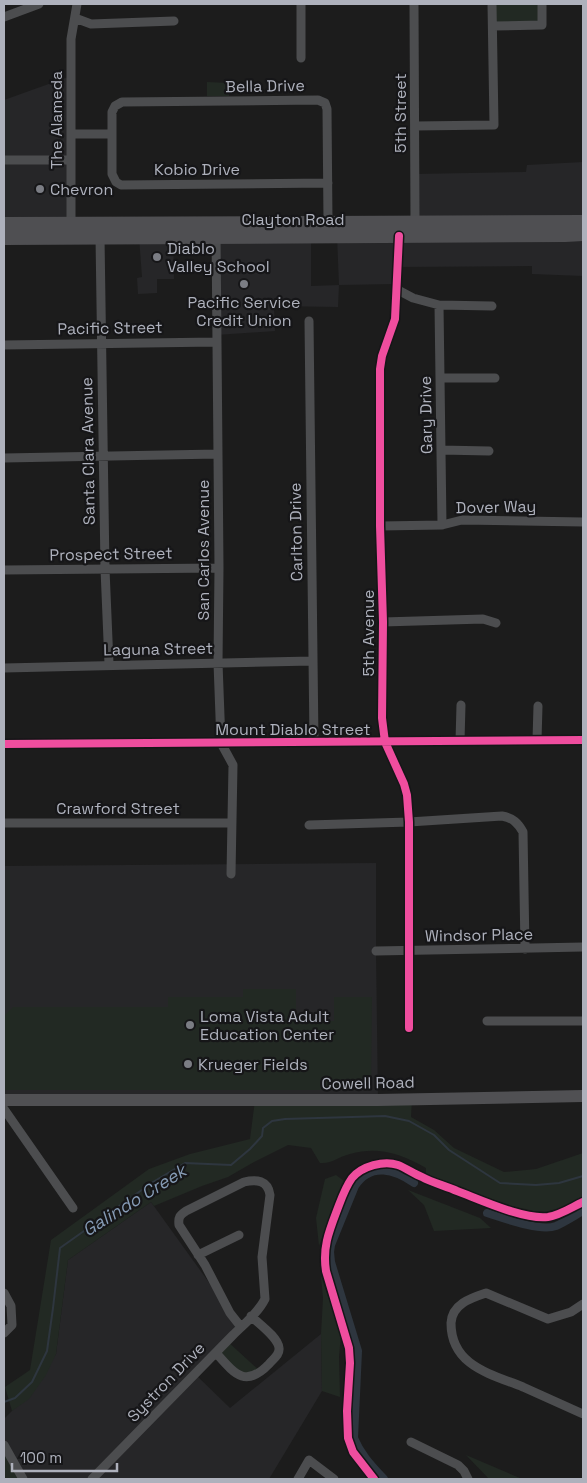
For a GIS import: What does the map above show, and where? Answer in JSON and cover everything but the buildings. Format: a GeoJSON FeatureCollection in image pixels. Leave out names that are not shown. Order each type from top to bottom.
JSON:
{"type":"FeatureCollection","features":[{"type":"Feature","properties":{"kind":"main road","name":"Clayton Road"},"geometry":{"type":"LineString","coordinates":[[4,238],[71,230],[100,237],[216,231],[328,222],[583,222]]}},
{"type":"Feature","properties":{"kind":"main road","name":"Clayton Road"},"geometry":{"type":"LineString","coordinates":[[4,224],[71,230],[216,231],[399,236],[583,234]]}},
{"type":"Feature","properties":{"kind":"street"},"geometry":{"type":"LineString","coordinates":[[4,17],[39,4]]}},
{"type":"Feature","properties":{"kind":"street","name":"The Alameda"},"geometry":{"type":"LineString","coordinates":[[71,230],[71,39],[77,4]]}},
{"type":"Feature","properties":{"kind":"street"},"geometry":{"type":"LineString","coordinates":[[301,4],[301,58]]}},
{"type":"Feature","properties":{"kind":"street","name":"5th Street"},"geometry":{"type":"LineString","coordinates":[[414,4],[416,222]]}},
{"type":"Feature","properties":{"kind":"street"},"geometry":{"type":"LineString","coordinates":[[415,126],[494,125],[492,4]]}},
{"type":"Feature","properties":{"kind":"street"},"geometry":{"type":"LineString","coordinates":[[493,26],[542,25],[542,4]]}},
{"type":"Feature","properties":{"kind":"street"},"geometry":{"type":"LineString","coordinates":[[74,18],[90,24],[174,21]]}},
{"type":"Feature","properties":{"kind":"street","name":"Bella Drive"},"geometry":{"type":"LineString","coordinates":[[112,134],[112,112],[115,106],[122,102],[318,100],[325,103],[327,109],[328,222]]}},
{"type":"Feature","properties":{"kind":"street"},"geometry":{"type":"LineString","coordinates":[[71,134],[112,134]]}},
{"type":"Feature","properties":{"kind":"street","name":"Kobio Drive"},"geometry":{"type":"LineString","coordinates":[[112,134],[112,174],[116,182],[121,185],[328,183]]}},
{"type":"Feature","properties":{"kind":"street"},"geometry":{"type":"LineString","coordinates":[[4,160],[71,160]]}},
{"type":"Feature","properties":{"kind":"street"},"geometry":{"type":"LineString","coordinates":[[342,222],[354,229],[388,230],[399,236],[408,229],[444,229],[459,222]]}},
{"type":"Feature","properties":{"kind":"street","name":"San Carlos Avenue"},"geometry":{"type":"LineString","coordinates":[[216,231],[218,663],[221,743],[233,765],[231,874]]}},
{"type":"Feature","properties":{"kind":"street","name":"5th Avenue"},"geometry":{"type":"LineString","coordinates":[[399,236],[395,319],[382,356],[380,369],[380,526],[383,622],[382,718],[385,742],[407,795],[409,822],[409,1028]]}},
{"type":"Feature","properties":{"kind":"street","name":"Santa Clara Avenue"},"geometry":{"type":"LineString","coordinates":[[100,237],[105,569],[109,664]]}},
{"type":"Feature","properties":{"kind":"street"},"geometry":{"type":"LineString","coordinates":[[396,289],[413,298],[440,306],[492,306]]}},
{"type":"Feature","properties":{"kind":"street","name":"Gary Drive"},"geometry":{"type":"LineString","coordinates":[[440,306],[442,525]]}},
{"type":"Feature","properties":{"kind":"street","name":"Carlton Drive"},"geometry":{"type":"LineString","coordinates":[[309,321],[314,741]]}},
{"type":"Feature","properties":{"kind":"street","name":"Pacific Street"},"geometry":{"type":"LineString","coordinates":[[4,345],[216,342]]}},
{"type":"Feature","properties":{"kind":"street"},"geometry":{"type":"LineString","coordinates":[[440,378],[495,378]]}},
{"type":"Feature","properties":{"kind":"street"},"geometry":{"type":"LineString","coordinates":[[442,450],[489,450]]}},
{"type":"Feature","properties":{"kind":"street"},"geometry":{"type":"LineString","coordinates":[[4,458],[218,454]]}},
{"type":"Feature","properties":{"kind":"street","name":"Dover Way"},"geometry":{"type":"LineString","coordinates":[[380,526],[442,525],[462,520],[583,522]]}},
{"type":"Feature","properties":{"kind":"street","name":"Prospect Street"},"geometry":{"type":"LineString","coordinates":[[4,570],[219,568]]}},
{"type":"Feature","properties":{"kind":"street"},"geometry":{"type":"LineString","coordinates":[[383,622],[484,620],[496,623]]}},
{"type":"Feature","properties":{"kind":"street","name":"Laguna Street"},"geometry":{"type":"LineString","coordinates":[[4,668],[109,664],[312,661]]}},
{"type":"Feature","properties":{"kind":"street"},"geometry":{"type":"LineString","coordinates":[[460,741],[461,706]]}},
{"type":"Feature","properties":{"kind":"street"},"geometry":{"type":"LineString","coordinates":[[537,740],[538,706]]}},
{"type":"Feature","properties":{"kind":"street","name":"Mount Diablo Street"},"geometry":{"type":"LineString","coordinates":[[4,744],[583,740]]}},
{"type":"Feature","properties":{"kind":"street"},"geometry":{"type":"LineString","coordinates":[[309,825],[510,817],[518,822],[523,832],[525,949]]}},
{"type":"Feature","properties":{"kind":"street","name":"Crawford Street"},"geometry":{"type":"LineString","coordinates":[[4,823],[232,823]]}},
{"type":"Feature","properties":{"kind":"street","name":"Windsor Place"},"geometry":{"type":"LineString","coordinates":[[376,951],[583,947]]}},
{"type":"Feature","properties":{"kind":"street"},"geometry":{"type":"LineString","coordinates":[[487,1021],[583,1021]]}},
{"type":"Feature","properties":{"kind":"street","name":"Cowell Road"},"geometry":{"type":"LineString","coordinates":[[4,1100],[378,1100],[583,1096]]}},
{"type":"Feature","properties":{"kind":"street"},"geometry":{"type":"LineString","coordinates":[[4,1109],[73,1208]]}},
{"type":"Feature","properties":{"kind":"street"},"geometry":{"type":"LineString","coordinates":[[260,1180],[266,1184],[270,1195],[262,1257],[265,1300],[241,1327],[230,1313],[198,1255],[179,1225],[180,1215],[244,1182],[260,1180]]}},
{"type":"Feature","properties":{"kind":"street"},"geometry":{"type":"LineString","coordinates":[[198,1255],[239,1235]]}},
{"type":"Feature","properties":{"kind":"street"},"geometry":{"type":"LineString","coordinates":[[4,1293],[11,1306],[12,1325],[4,1333]]}},
{"type":"Feature","properties":{"kind":"street"},"geometry":{"type":"LineString","coordinates":[[583,1304],[571,1312],[548,1319],[486,1293],[467,1300],[458,1307],[452,1316],[451,1332],[457,1349],[469,1363],[490,1375],[583,1414]]}},
{"type":"Feature","properties":{"kind":"street"},"geometry":{"type":"LineString","coordinates":[[216,1353],[234,1373],[251,1377],[261,1372],[278,1354],[279,1349],[276,1340],[251,1316]]}},
{"type":"Feature","properties":{"kind":"street","name":"Systron Drive"},"geometry":{"type":"LineString","coordinates":[[92,1479],[241,1327]]}},
{"type":"Feature","properties":{"kind":"street"},"geometry":{"type":"LineString","coordinates":[[411,1442],[458,1465],[468,1479]]}},
{"type":"Feature","properties":{"kind":"street"},"geometry":{"type":"LineString","coordinates":[[4,1445],[23,1479]]}},
{"type":"Feature","properties":{"kind":"street"},"geometry":{"type":"LineString","coordinates":[[298,1479],[309,1460],[334,1479]]}},
{"type":"Feature","properties":{"kind":"shaded area"},"geometry":{"type":"Polygon","coordinates":[[[492,4],[542,4],[542,25],[493,26],[492,4]]]}},
{"type":"Feature","properties":{"kind":"shaded area"},"geometry":{"type":"Polygon","coordinates":[[[71,76],[71,224],[4,224],[4,100],[71,76]]]}},
{"type":"Feature","properties":{"kind":"shaded area"},"geometry":{"type":"Polygon","coordinates":[[[207,82],[229,83],[229,96],[207,96],[207,82]]]}},
{"type":"Feature","properties":{"kind":"shaded area"},"geometry":{"type":"Polygon","coordinates":[[[583,162],[583,222],[415,222],[415,174],[526,172],[527,165],[583,162]]]}},
{"type":"Feature","properties":{"kind":"shaded area"},"geometry":{"type":"Polygon","coordinates":[[[583,234],[583,276],[532,274],[532,266],[397,267],[396,284],[339,285],[337,236],[583,234]]]}},
{"type":"Feature","properties":{"kind":"shaded area","name":"Diablo Valley School"},"geometry":{"type":"Polygon","coordinates":[[[139,237],[173,237],[174,279],[157,279],[157,293],[138,294],[137,278],[142,277],[139,237]]]}},
{"type":"Feature","properties":{"kind":"shaded area"},"geometry":{"type":"Polygon","coordinates":[[[216,237],[311,237],[311,286],[339,285],[338,307],[274,306],[275,331],[216,335],[216,237]]]}},
{"type":"Feature","properties":{"kind":"shaded area","name":"Loma Vista Adult Education Center"},"geometry":{"type":"Polygon","coordinates":[[[376,863],[378,1100],[4,1100],[4,866],[376,863]]]}},
{"type":"Feature","properties":{"kind":"shaded area","name":"Krueger Fields"},"geometry":{"type":"Polygon","coordinates":[[[243,989],[296,989],[296,1021],[334,1021],[334,997],[372,997],[371,1090],[5,1090],[5,1015],[13,1007],[168,1007],[168,997],[243,997],[243,989]]]}},
{"type":"Feature","properties":{"kind":"shaded area"},"geometry":{"type":"Polygon","coordinates":[[[412,1099],[411,1117],[434,1130],[454,1148],[504,1172],[536,1169],[583,1153],[583,1197],[564,1207],[545,1212],[534,1211],[512,1206],[426,1176],[426,1168],[399,1155],[380,1151],[361,1152],[320,1163],[311,1148],[288,1145],[228,1177],[154,1206],[151,1202],[68,1260],[56,1354],[46,1375],[29,1399],[12,1411],[5,1387],[30,1370],[51,1240],[149,1169],[190,1154],[250,1139],[255,1100],[412,1099]]]}},
{"type":"Feature","properties":{"kind":"shaded area"},"geometry":{"type":"Polygon","coordinates":[[[336,1175],[344,1181],[319,1246],[316,1218],[325,1179],[336,1175]]]}},
{"type":"Feature","properties":{"kind":"shaded area"},"geometry":{"type":"Polygon","coordinates":[[[408,1190],[480,1218],[491,1228],[434,1231],[424,1205],[408,1190]]]}},
{"type":"Feature","properties":{"kind":"shaded area"},"geometry":{"type":"Polygon","coordinates":[[[151,1202],[241,1327],[195,1374],[230,1408],[321,1334],[322,1391],[269,1479],[25,1479],[4,1444],[4,1419],[56,1354],[68,1260],[151,1202]]]}},
{"type":"Feature","properties":{"kind":"shaded area"},"geometry":{"type":"Polygon","coordinates":[[[321,1276],[341,1334],[339,1357],[340,1397],[322,1391],[321,1334],[323,1298],[321,1276]]]}},
{"type":"Feature","properties":{"kind":"shaded area"},"geometry":{"type":"Polygon","coordinates":[[[227,1341],[261,1372],[242,1376],[216,1353],[227,1341]]]}},
{"type":"Feature","properties":{"kind":"shaded area"},"geometry":{"type":"Polygon","coordinates":[[[4,1445],[23,1479],[4,1479],[4,1445]]]}},
{"type":"Feature","properties":{"kind":"shaded area"},"geometry":{"type":"Polygon","coordinates":[[[466,1455],[522,1479],[489,1479],[466,1455]]]}},
{"type":"Feature","properties":{"kind":"waterway","name":"Galindo Creek"},"geometry":{"type":"LineString","coordinates":[[4,1402],[15,1398],[32,1382],[47,1351],[60,1248],[153,1182],[185,1163],[231,1165],[250,1149],[262,1136],[263,1128],[272,1121],[385,1116],[409,1121],[434,1135],[449,1150],[500,1183],[536,1185],[559,1183],[583,1176]]}},
{"type":"Feature","properties":{"kind":"waterway"},"geometry":{"type":"LineString","coordinates":[[384,1479],[363,1455],[354,1438],[358,1351],[331,1262],[330,1252],[331,1245],[355,1186],[361,1178],[376,1171],[383,1171],[407,1178],[414,1183]]}},
{"type":"Feature","properties":{"kind":"waterway"},"geometry":{"type":"LineString","coordinates":[[487,1213],[522,1224],[549,1227],[556,1226],[583,1211]]}},
{"type":"Feature","properties":{"kind":"cycle path"},"geometry":{"type":"LineString","coordinates":[[399,236],[395,319],[382,356],[380,369],[380,526],[383,622],[382,718],[385,742],[407,795],[409,822],[409,1028]]}},
{"type":"Feature","properties":{"kind":"cycle path"},"geometry":{"type":"LineString","coordinates":[[4,744],[583,740]]}},
{"type":"Feature","properties":{"kind":"cycle path"},"geometry":{"type":"LineString","coordinates":[[374,1479],[353,1452],[348,1438],[349,1348],[325,1262],[326,1245],[330,1230],[343,1195],[352,1178],[367,1167],[386,1163],[392,1164],[401,1166],[431,1181],[490,1204],[538,1217],[557,1215],[583,1202]]}},
{"type":"Feature","properties":{"kind":"place","name":"Chevron"},"geometry":{"type":"Point","coordinates":[40,189]}},
{"type":"Feature","properties":{"kind":"place","name":"Diablo Valley School"},"geometry":{"type":"Point","coordinates":[157,257]}},
{"type":"Feature","properties":{"kind":"place","name":"Pacific Service Credit Union"},"geometry":{"type":"Point","coordinates":[244,284]}},
{"type":"Feature","properties":{"kind":"place","name":"Loma Vista Adult Education Center"},"geometry":{"type":"Point","coordinates":[190,1025]}},
{"type":"Feature","properties":{"kind":"place","name":"Krueger Fields"},"geometry":{"type":"Point","coordinates":[188,1064]}}]}
